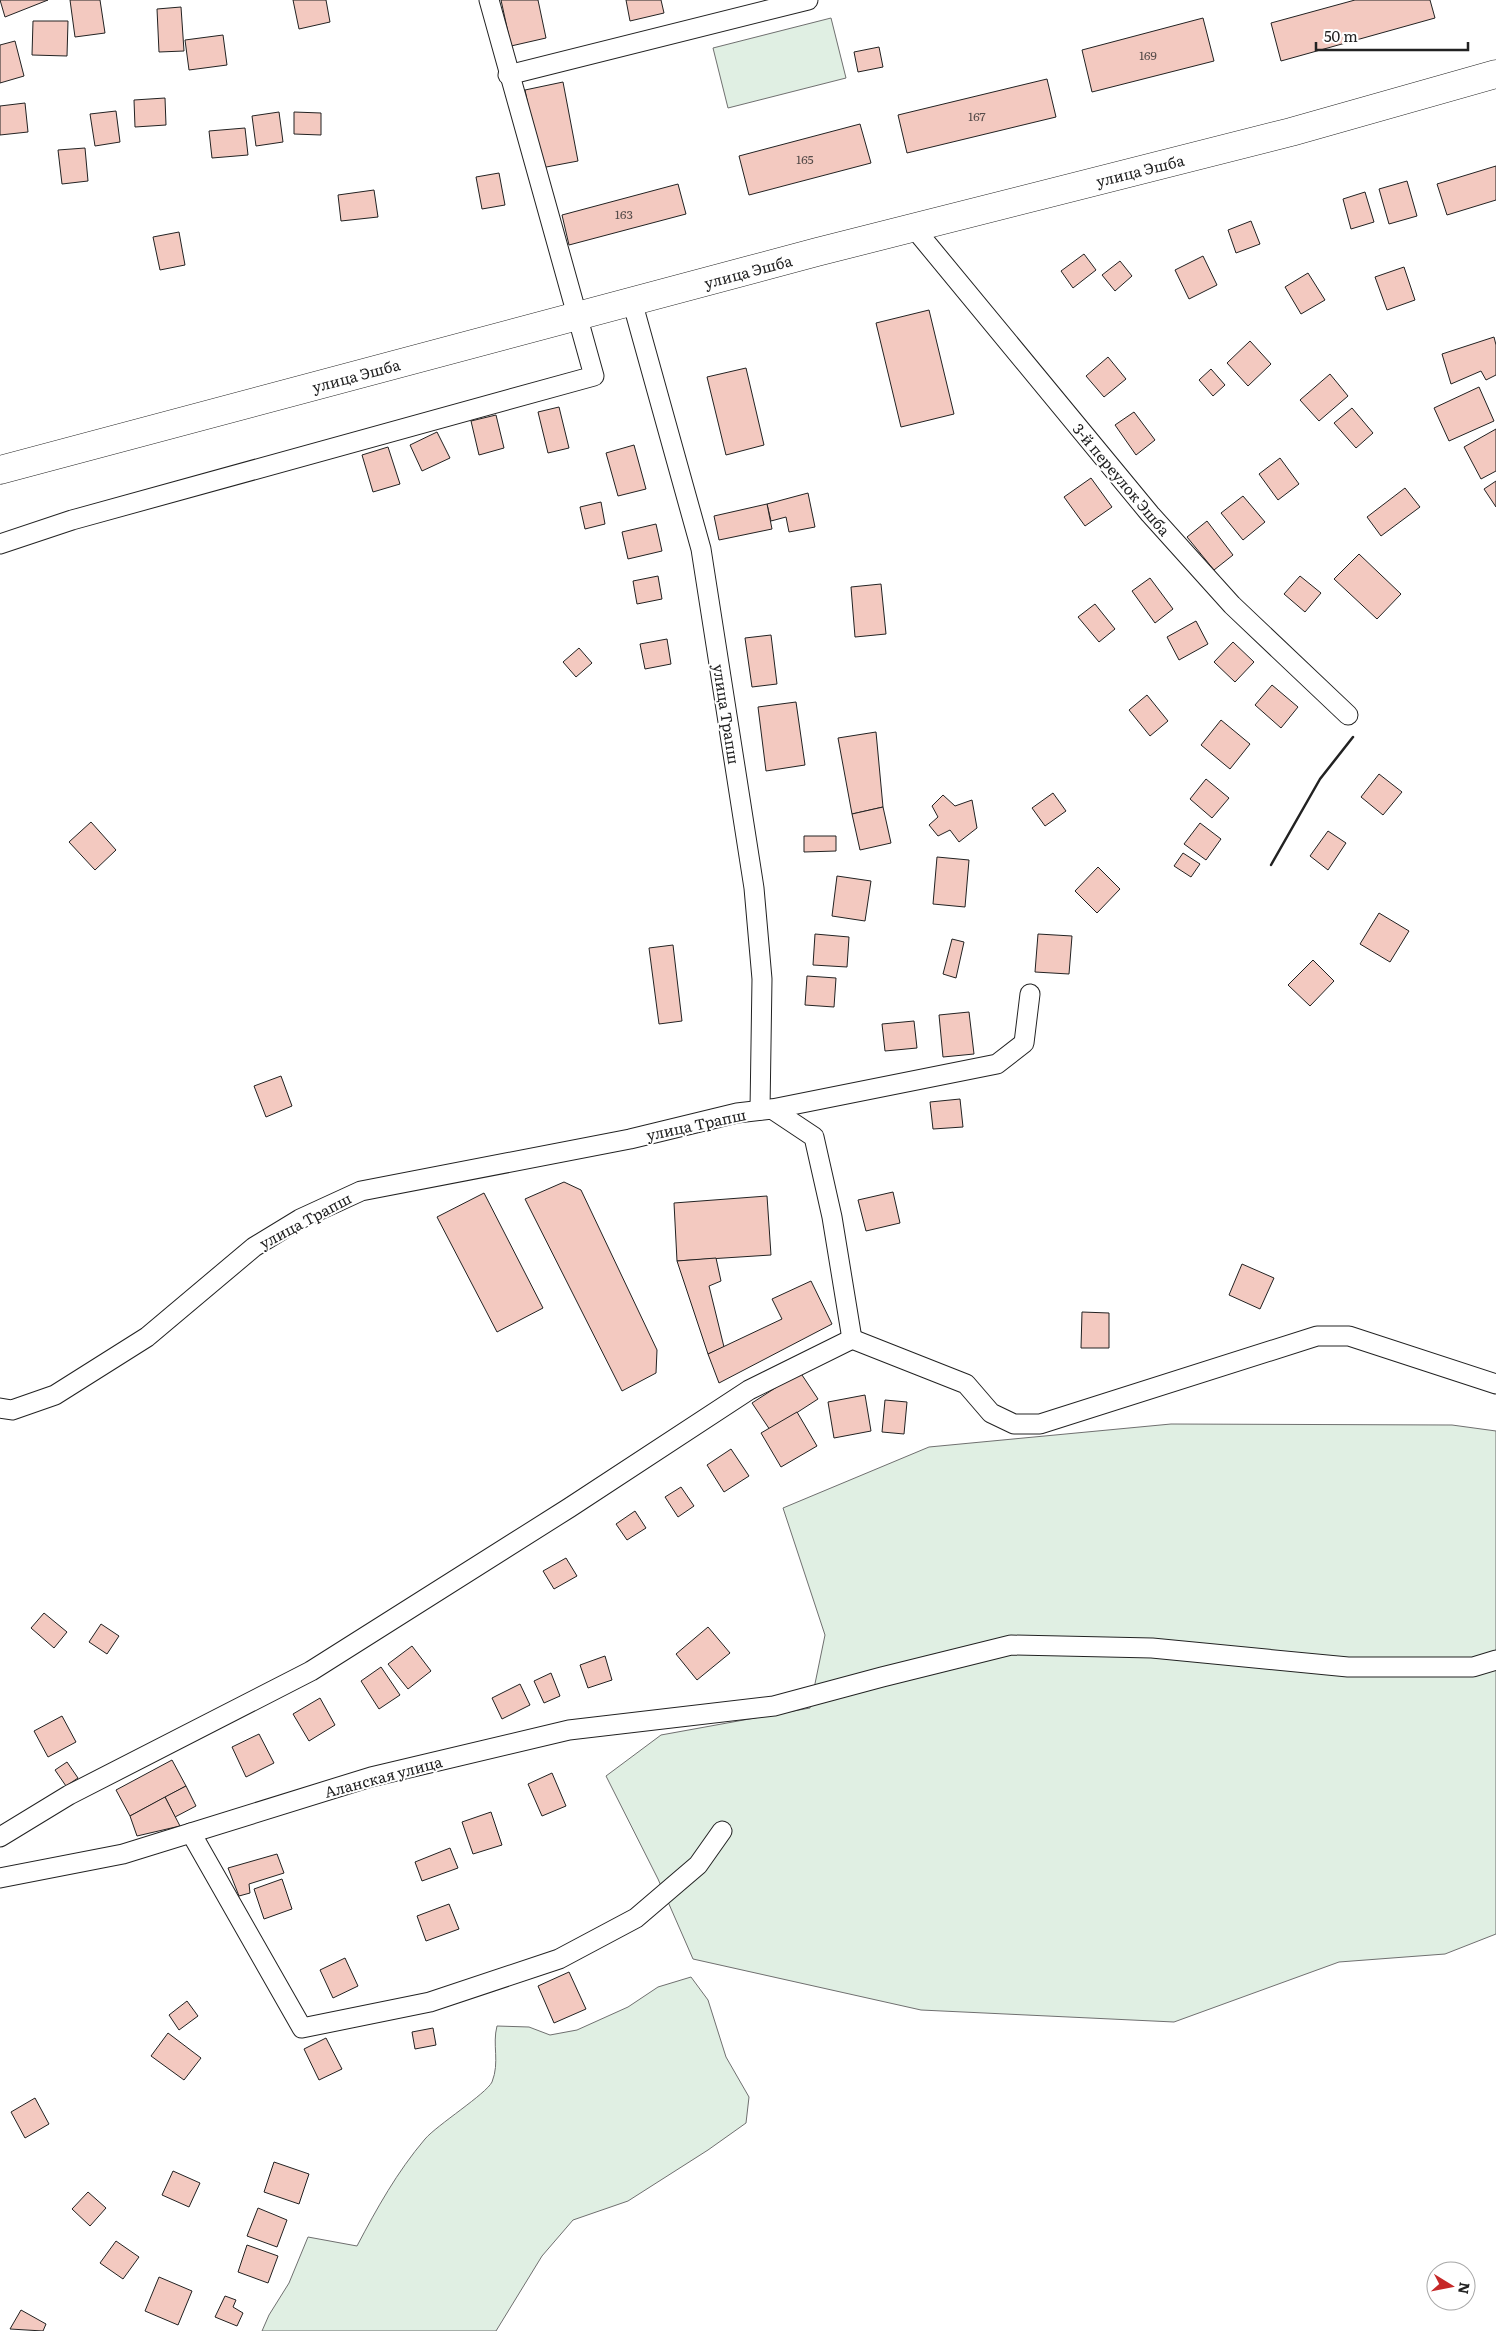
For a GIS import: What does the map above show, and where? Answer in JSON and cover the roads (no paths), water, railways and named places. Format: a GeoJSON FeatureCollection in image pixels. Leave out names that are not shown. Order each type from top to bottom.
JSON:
{"type":"FeatureCollection","features":[{"type":"Feature","properties":{"kind":"highway","name":"улица Эшба"},"geometry":{"type":"LineString","coordinates":[[0,470],[578,317],[632,301],[1291,132],[1496,74]]}},
{"type":"Feature","properties":{"kind":"street"},"geometry":{"type":"LineString","coordinates":[[0,544],[72,520],[594,376],[508,75],[489,0]]}},
{"type":"Feature","properties":{"kind":"street"},"geometry":{"type":"LineString","coordinates":[[508,75],[808,0]]}},
{"type":"Feature","properties":{"kind":"street","name":"3-й переулок Эшба"},"geometry":{"type":"LineString","coordinates":[[914,228],[1150,514],[1232,605],[1348,715]]}},
{"type":"Feature","properties":{"kind":"street","name":"улица Трапш"},"geometry":{"type":"LineString","coordinates":[[0,1408],[12,1410],[55,1395],[148,1337],[254,1247],[300,1219],[361,1191],[630,1138],[737,1113],[766,1109],[762,979],[754,888],[701,549],[632,301]]}},
{"type":"Feature","properties":{"kind":"street"},"geometry":{"type":"LineString","coordinates":[[766,1109],[997,1064],[1024,1043],[1030,994]]}},
{"type":"Feature","properties":{"kind":"street"},"geometry":{"type":"LineString","coordinates":[[766,1109],[814,1137],[832,1217],[852,1339]]}},
{"type":"Feature","properties":{"kind":"street"},"geometry":{"type":"LineString","coordinates":[[0,1836],[69,1795],[311,1671],[569,1508],[749,1390],[852,1339],[966,1384],[991,1413],[1014,1424],[1040,1424],[1317,1336],[1349,1336],[1496,1384]]}},
{"type":"Feature","properties":{"kind":"street","name":"Аланская улица"},"geometry":{"type":"LineString","coordinates":[[0,1878],[123,1854],[371,1777],[569,1730],[774,1706],[1012,1645],[1152,1648],[1348,1667],[1472,1667],[1496,1660]]}},
{"type":"Feature","properties":{"kind":"street"},"geometry":{"type":"LineString","coordinates":[[191,1833],[302,2028],[430,2002],[559,1959],[636,1918],[698,1865],[722,1831]]}}]}
